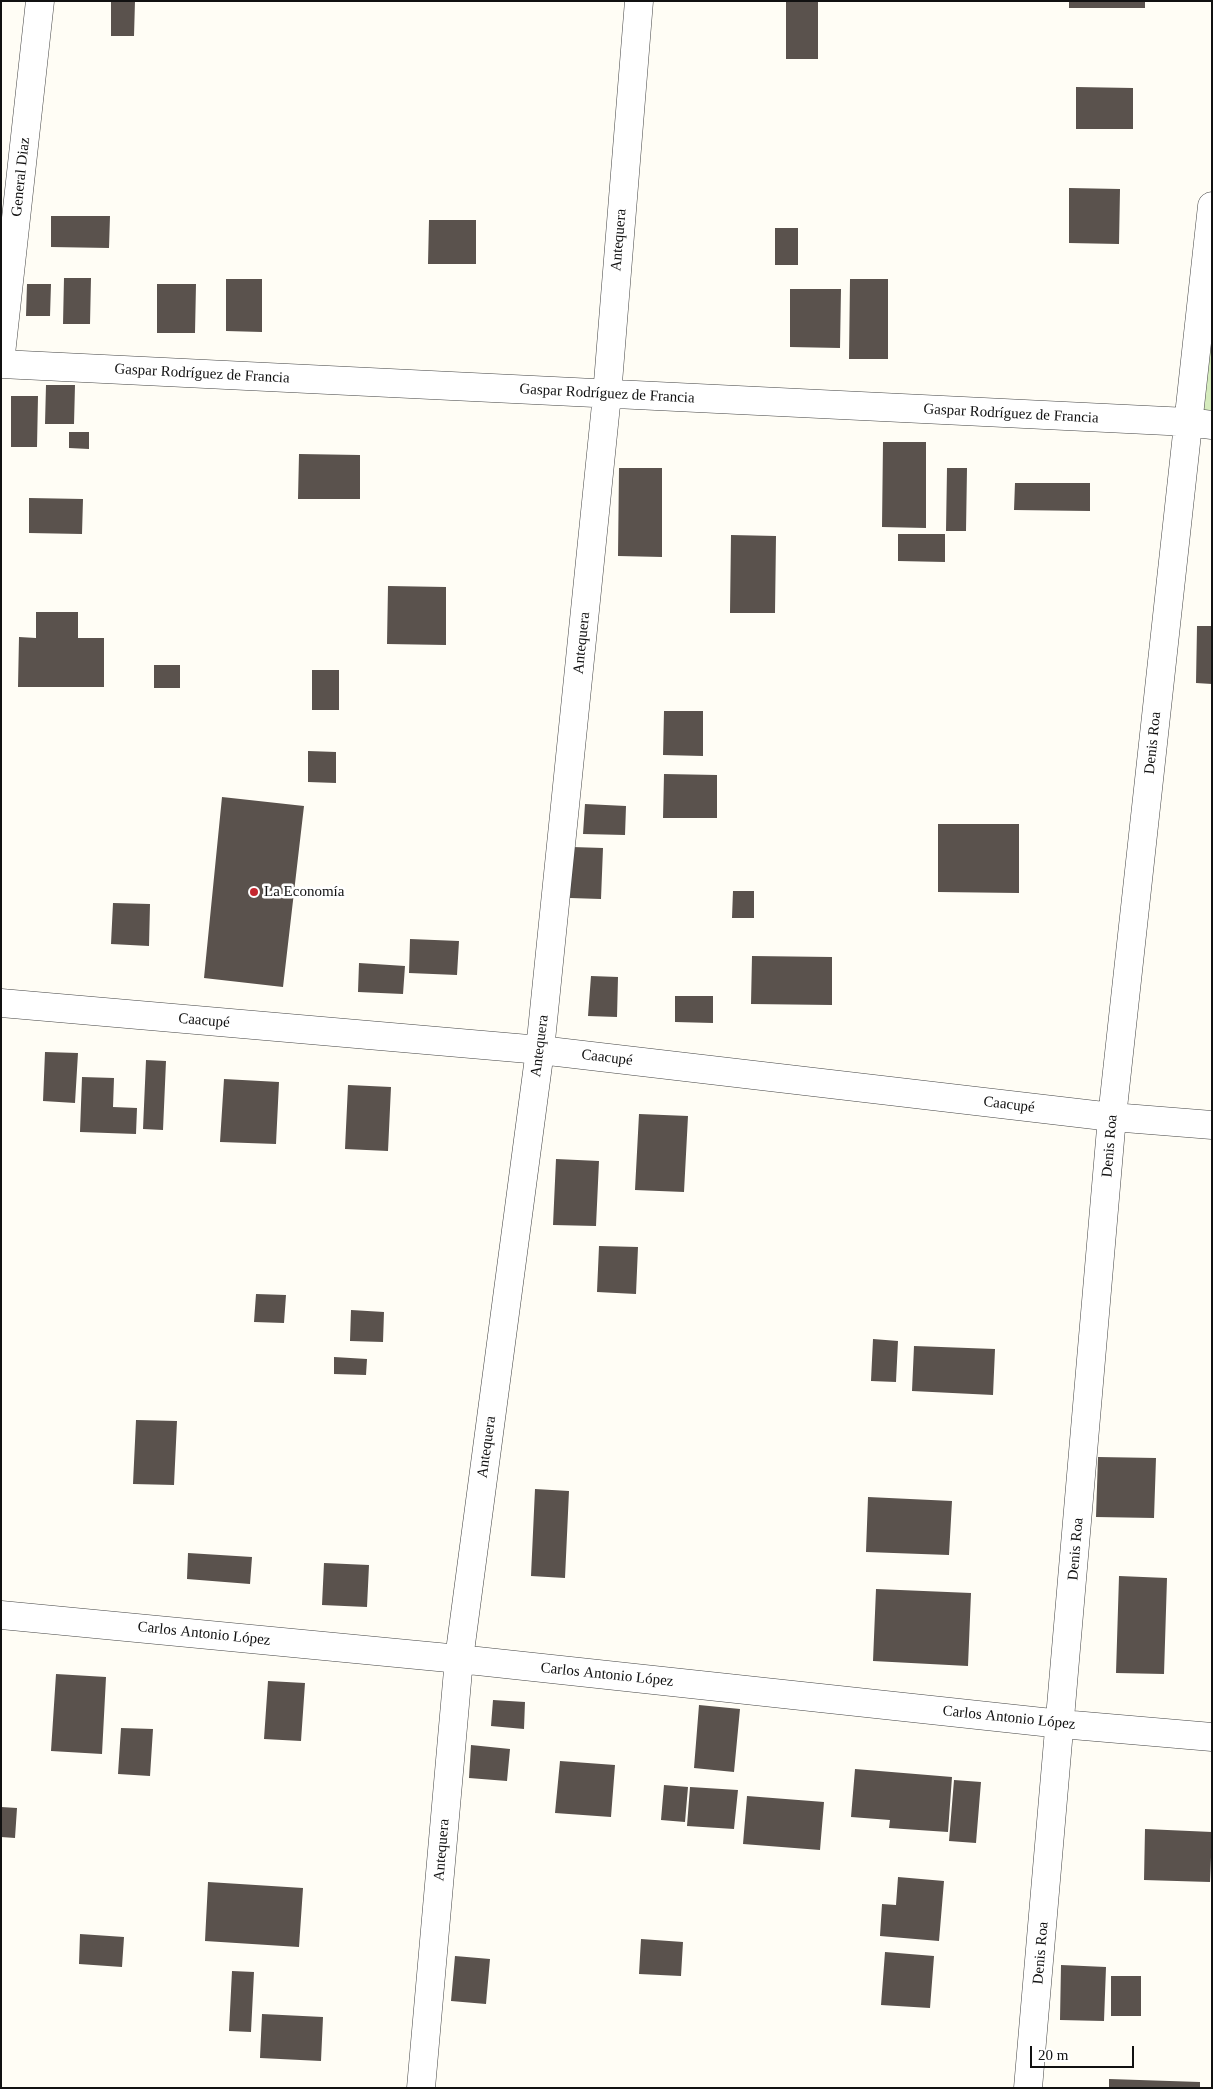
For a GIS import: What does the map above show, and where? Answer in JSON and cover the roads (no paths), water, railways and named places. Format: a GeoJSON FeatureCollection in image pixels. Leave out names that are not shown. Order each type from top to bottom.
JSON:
{"type":"FeatureCollection","features":[{"type":"Feature","properties":{"kind":"street","name":"General Diaz"},"geometry":{"type":"LineString","coordinates":[[1,354],[40,1]]}},
{"type":"Feature","properties":{"kind":"street","name":"Antequera"},"geometry":{"type":"LineString","coordinates":[[421,2088],[459,1659],[540,1050],[606,395],[639,1]]}},
{"type":"Feature","properties":{"kind":"street","name":"Denis Roa"},"geometry":{"type":"LineString","coordinates":[[1028,2088],[1061,1724],[1112,1116],[1200,424],[1212,206]]}},
{"type":"Feature","properties":{"kind":"street","name":"Gaspar Rodríguez de Francia"},"geometry":{"type":"LineString","coordinates":[[1,364],[1200,424]]}},
{"type":"Feature","properties":{"kind":"street","name":"Caacupé"},"geometry":{"type":"LineString","coordinates":[[1,1003],[540,1050],[1112,1116],[1212,1125]]}},
{"type":"Feature","properties":{"kind":"street","name":"Carlos Antonio López"},"geometry":{"type":"LineString","coordinates":[[1,1615],[459,1659],[1061,1724],[1212,1737]]}},
{"type":"Feature","properties":{"kind":"place","name":"La Economía"},"geometry":{"type":"Point","coordinates":[254,892]}}]}
